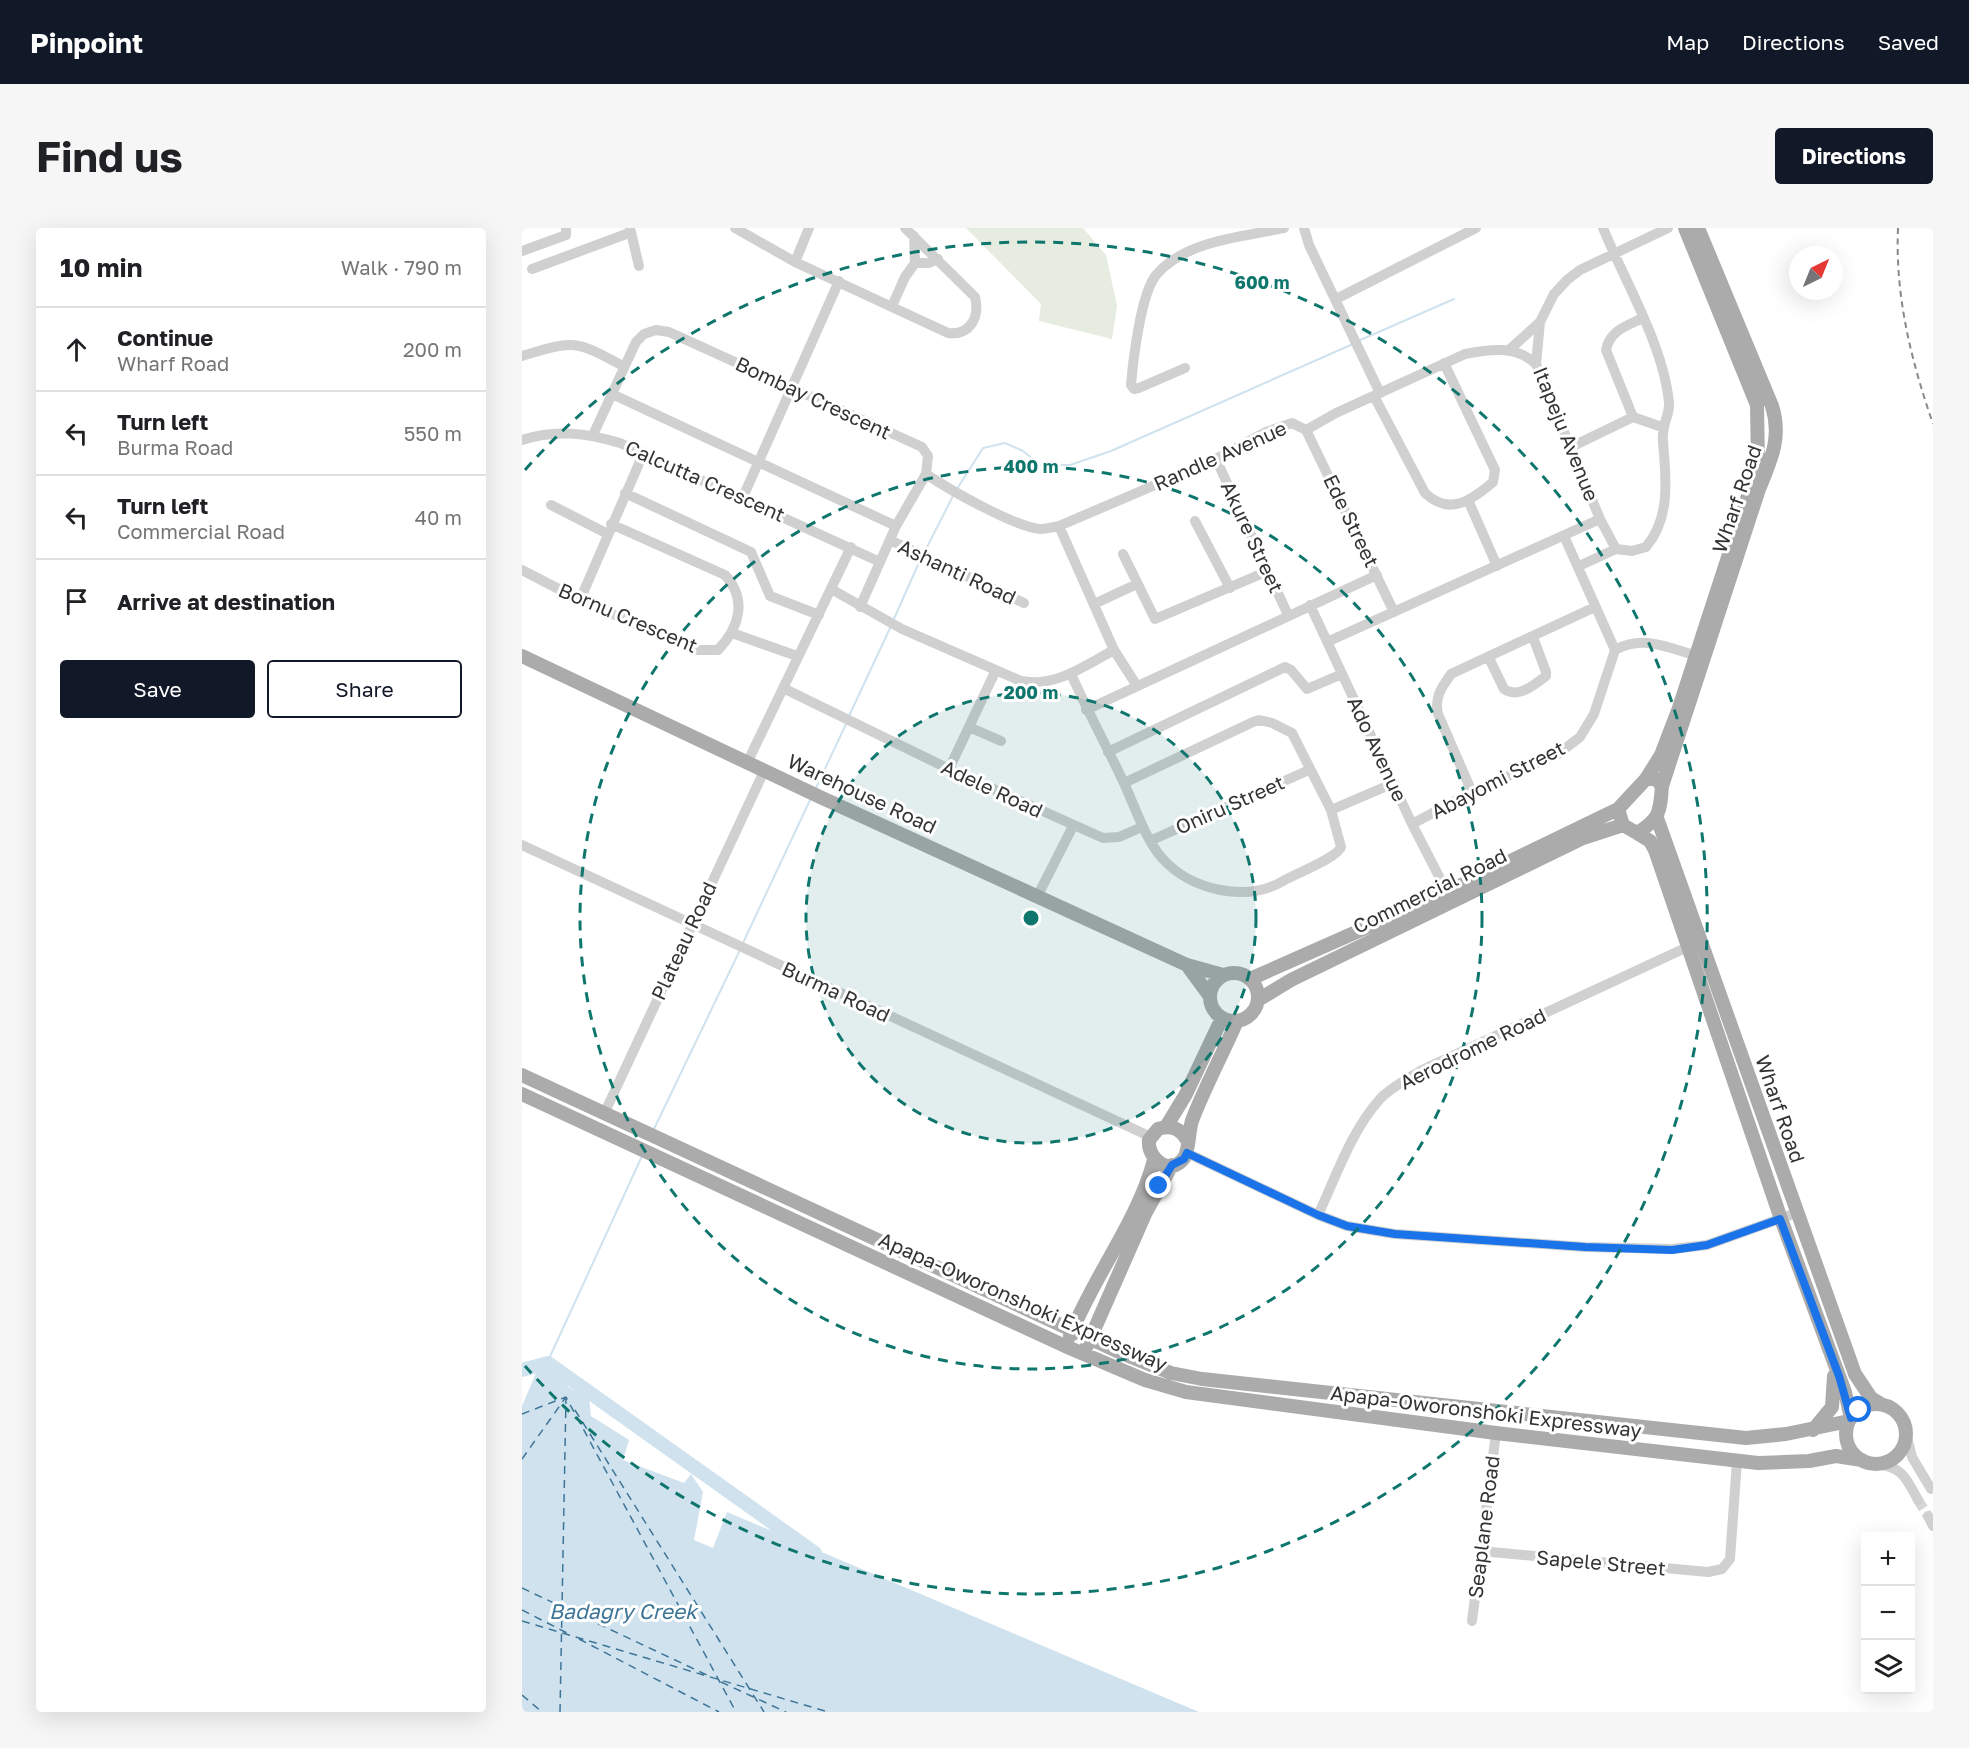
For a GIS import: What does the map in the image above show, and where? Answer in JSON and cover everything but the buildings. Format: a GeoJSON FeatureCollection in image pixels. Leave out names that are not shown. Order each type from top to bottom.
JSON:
{"type":"FeatureCollection","features":[{"type":"Feature","properties":{"kind":"main road","name":"Wharf Road"},"geometry":{"type":"LineString","coordinates":[[1618,809],[1646,779],[1661,754],[1679,708],[1694,654],[1758,465],[1758,414],[1685,228]]}},
{"type":"Feature","properties":{"kind":"main road","name":"Wharf Road"},"geometry":{"type":"LineString","coordinates":[[1698,228],[1772,406],[1778,432],[1776,446],[1759,489],[1662,786],[1660,812],[1657,818],[1780,1219],[1835,1365],[1850,1420]]}},
{"type":"Feature","properties":{"kind":"main road","name":"Warehouse Road"},"geometry":{"type":"LineString","coordinates":[[522,656],[1037,897],[1187,965],[1223,975]]}},
{"type":"Feature","properties":{"kind":"main road"},"geometry":{"type":"LineString","coordinates":[[1646,779],[1656,780],[1662,786]]}},
{"type":"Feature","properties":{"kind":"main road"},"geometry":{"type":"LineString","coordinates":[[1618,809],[1623,825]]}},
{"type":"Feature","properties":{"kind":"main road","name":"Commercial Road"},"geometry":{"type":"LineString","coordinates":[[1250,979],[1447,891],[1618,809]]}},
{"type":"Feature","properties":{"kind":"main road"},"geometry":{"type":"LineString","coordinates":[[1637,833],[1657,818]]}},
{"type":"Feature","properties":{"kind":"main road","name":"Wharf Road"},"geometry":{"type":"LineString","coordinates":[[1623,825],[1650,841],[1655,850],[1695,943],[1855,1374],[1871,1398],[1881,1404]]}},
{"type":"Feature","properties":{"kind":"main road","name":"Commercial Road"},"geometry":{"type":"LineString","coordinates":[[1258,1000],[1291,980],[1573,843],[1612,827],[1623,825]]}},
{"type":"Feature","properties":{"kind":"main road","name":"Warehouse Road"},"geometry":{"type":"LineString","coordinates":[[1187,965],[1209,995]]}},
{"type":"Feature","properties":{"kind":"main road"},"geometry":{"type":"LineString","coordinates":[[1236,973],[1250,979],[1258,993],[1258,1000],[1251,1014],[1237,1021],[1222,1018],[1212,1005],[1209,995],[1215,982],[1223,975],[1236,973]]}},
{"type":"Feature","properties":{"kind":"main road"},"geometry":{"type":"LineString","coordinates":[[1166,1127],[1186,1094],[1222,1018]]}},
{"type":"Feature","properties":{"kind":"main road"},"geometry":{"type":"LineString","coordinates":[[1187,1147],[1179,1130],[1166,1127],[1158,1129],[1151,1137],[1149,1147],[1154,1160],[1159,1164],[1172,1165],[1184,1159],[1187,1147],[1192,1119],[1237,1021]]}},
{"type":"Feature","properties":{"kind":"main road","name":"Apapa-Oworonshoki Expressway"},"geometry":{"type":"LineString","coordinates":[[522,1076],[1090,1339],[1171,1373],[1202,1379],[1746,1438],[1813,1430],[1850,1420]]}},
{"type":"Feature","properties":{"kind":"main road","name":"Apapa-Oworonshoki Expressway"},"geometry":{"type":"LineString","coordinates":[[522,1094],[1065,1346],[1145,1380],[1186,1392],[1496,1433],[1737,1461],[1758,1463],[1809,1461],[1836,1456],[1862,1460]]}},
{"type":"Feature","properties":{"kind":"main road"},"geometry":{"type":"LineString","coordinates":[[1065,1346],[1127,1226],[1149,1179],[1154,1160]]}},
{"type":"Feature","properties":{"kind":"main road"},"geometry":{"type":"LineString","coordinates":[[1083,1354],[1146,1212],[1172,1165]]}},
{"type":"Feature","properties":{"kind":"main road"},"geometry":{"type":"LineString","coordinates":[[1813,1430],[1834,1401],[1835,1365]]}},
{"type":"Feature","properties":{"kind":"main road"},"geometry":{"type":"LineString","coordinates":[[1881,1404],[1902,1418],[1906,1433],[1901,1451],[1886,1462],[1876,1464],[1862,1460],[1855,1455],[1847,1439],[1850,1420],[1859,1410],[1869,1405],[1881,1404]]}},
{"type":"Feature","properties":{"kind":"street"},"geometry":{"type":"LineString","coordinates":[[522,251],[566,235],[566,228]]}},
{"type":"Feature","properties":{"kind":"street"},"geometry":{"type":"LineString","coordinates":[[735,228],[795,261],[948,333],[959,334],[968,329],[976,318],[975,297],[905,228]]}},
{"type":"Feature","properties":{"kind":"street"},"geometry":{"type":"LineString","coordinates":[[795,261],[809,228]]}},
{"type":"Feature","properties":{"kind":"street"},"geometry":{"type":"LineString","coordinates":[[1185,368],[1139,388],[1134,389],[1131,385],[1134,348],[1149,288],[1156,275],[1188,252],[1203,246],[1284,228]]}},
{"type":"Feature","properties":{"kind":"street"},"geometry":{"type":"LineString","coordinates":[[1304,228],[1309,245],[1425,494],[1437,504],[1454,505],[1468,500],[1493,482],[1495,470],[1444,363]]}},
{"type":"Feature","properties":{"kind":"street"},"geometry":{"type":"LineString","coordinates":[[1336,299],[1476,228]]}},
{"type":"Feature","properties":{"kind":"street"},"geometry":{"type":"LineString","coordinates":[[1579,566],[1616,549],[1632,551],[1646,547],[1652,541],[1667,490],[1662,427],[1668,412],[1668,397],[1643,318],[1603,228]]}},
{"type":"Feature","properties":{"kind":"street","name":"Itapeju Avenue"},"geometry":{"type":"LineString","coordinates":[[1327,642],[1600,519],[1536,364],[1540,322],[1554,294],[1580,270],[1668,228]]}},
{"type":"Feature","properties":{"kind":"street"},"geometry":{"type":"LineString","coordinates":[[532,269],[629,230],[639,266]]}},
{"type":"Feature","properties":{"kind":"street"},"geometry":{"type":"LineString","coordinates":[[892,306],[905,277],[915,263],[914,236]]}},
{"type":"Feature","properties":{"kind":"street"},"geometry":{"type":"LineString","coordinates":[[915,263],[929,263],[938,259]]}},
{"type":"Feature","properties":{"kind":"street"},"geometry":{"type":"LineString","coordinates":[[743,497],[839,281]]}},
{"type":"Feature","properties":{"kind":"street"},"geometry":{"type":"LineString","coordinates":[[1633,417],[1606,350],[1612,335],[1643,318]]}},
{"type":"Feature","properties":{"kind":"street"},"geometry":{"type":"LineString","coordinates":[[1536,364],[1528,357],[1509,350],[1540,322]]}},
{"type":"Feature","properties":{"kind":"street","name":"Bombay Crescent"},"geometry":{"type":"LineString","coordinates":[[594,435],[623,366],[636,342],[644,334],[656,330],[669,332],[922,447],[928,456],[926,474]]}},
{"type":"Feature","properties":{"kind":"street"},"geometry":{"type":"LineString","coordinates":[[522,356],[565,344],[577,344],[623,366]]}},
{"type":"Feature","properties":{"kind":"street","name":"Randle Avenue"},"geometry":{"type":"LineString","coordinates":[[926,474],[957,494],[1024,525],[1040,529],[1059,526],[1216,459],[1266,432],[1292,423],[1306,430],[1377,394],[1465,354],[1488,350],[1509,350]]}},
{"type":"Feature","properties":{"kind":"street"},"geometry":{"type":"LineString","coordinates":[[612,394],[896,526]]}},
{"type":"Feature","properties":{"kind":"street"},"geometry":{"type":"LineString","coordinates":[[1569,448],[1633,417],[1662,427]]}},
{"type":"Feature","properties":{"kind":"street","name":"Ede Street"},"geometry":{"type":"LineString","coordinates":[[1306,430],[1394,612]]}},
{"type":"Feature","properties":{"kind":"street","name":"Calcutta Crescent"},"geometry":{"type":"LineString","coordinates":[[522,440],[561,432],[594,435],[644,452],[880,562]]}},
{"type":"Feature","properties":{"kind":"street"},"geometry":{"type":"LineString","coordinates":[[580,600],[644,452]]}},
{"type":"Feature","properties":{"kind":"street","name":"Akure Street"},"geometry":{"type":"LineString","coordinates":[[1216,459],[1288,615]]}},
{"type":"Feature","properties":{"kind":"street"},"geometry":{"type":"LineString","coordinates":[[860,607],[896,526],[926,474]]}},
{"type":"Feature","properties":{"kind":"street"},"geometry":{"type":"LineString","coordinates":[[625,493],[751,552],[770,596],[819,615]]}},
{"type":"Feature","properties":{"kind":"street"},"geometry":{"type":"LineString","coordinates":[[1468,500],[1497,566]]}},
{"type":"Feature","properties":{"kind":"street"},"geometry":{"type":"LineString","coordinates":[[551,505],[725,575],[732,583],[740,604],[739,616],[732,633],[797,656]]}},
{"type":"Feature","properties":{"kind":"street"},"geometry":{"type":"LineString","coordinates":[[1600,519],[1616,549]]}},
{"type":"Feature","properties":{"kind":"street"},"geometry":{"type":"LineString","coordinates":[[1195,520],[1230,588]]}},
{"type":"Feature","properties":{"kind":"street"},"geometry":{"type":"LineString","coordinates":[[1059,526],[1114,650],[1137,686]]}},
{"type":"Feature","properties":{"kind":"street"},"geometry":{"type":"LineString","coordinates":[[1564,536],[1615,650],[1629,642],[1647,642],[1694,654]]}},
{"type":"Feature","properties":{"kind":"street","name":"Ashanti Road"},"geometry":{"type":"LineString","coordinates":[[890,540],[1024,603]]}},
{"type":"Feature","properties":{"kind":"street"},"geometry":{"type":"LineString","coordinates":[[748,761],[851,547]]}},
{"type":"Feature","properties":{"kind":"street"},"geometry":{"type":"LineString","coordinates":[[1123,554],[1155,619],[1268,571]]}},
{"type":"Feature","properties":{"kind":"street","name":"Bornu Crescent"},"geometry":{"type":"LineString","coordinates":[[522,570],[580,600],[696,650],[718,650],[732,633]]}},
{"type":"Feature","properties":{"kind":"street"},"geometry":{"type":"LineString","coordinates":[[1086,710],[1377,574]]}},
{"type":"Feature","properties":{"kind":"street"},"geometry":{"type":"LineString","coordinates":[[1094,604],[1137,584]]}},
{"type":"Feature","properties":{"kind":"street"},"geometry":{"type":"LineString","coordinates":[[831,589],[902,629],[995,672],[1032,683],[1071,674],[1114,650]]}},
{"type":"Feature","properties":{"kind":"street","name":"Ado Avenue"},"geometry":{"type":"LineString","coordinates":[[1310,605],[1412,824],[1447,891]]}},
{"type":"Feature","properties":{"kind":"street"},"geometry":{"type":"LineString","coordinates":[[1472,792],[1436,704],[1451,674],[1596,607]]}},
{"type":"Feature","properties":{"kind":"street"},"geometry":{"type":"LineString","coordinates":[[1489,658],[1504,689],[1508,692],[1515,694],[1531,687],[1546,676],[1533,638]]}},
{"type":"Feature","properties":{"kind":"street","name":"Abayomi Street"},"geometry":{"type":"LineString","coordinates":[[1412,824],[1472,792],[1558,754],[1580,737],[1594,714],[1615,650]]}},
{"type":"Feature","properties":{"kind":"street"},"geometry":{"type":"LineString","coordinates":[[1108,752],[1285,667],[1291,670],[1306,689],[1342,674]]}},
{"type":"Feature","properties":{"kind":"street"},"geometry":{"type":"LineString","coordinates":[[949,769],[995,672]]}},
{"type":"Feature","properties":{"kind":"street"},"geometry":{"type":"LineString","coordinates":[[1071,674],[1086,710],[1124,783],[1142,827],[1160,856],[1174,870],[1219,890],[1248,893],[1273,887],[1339,852],[1340,841],[1330,810],[1292,733],[1259,720],[1124,783]]}},
{"type":"Feature","properties":{"kind":"street","name":"Adele Road"},"geometry":{"type":"LineString","coordinates":[[783,688],[949,769],[1103,838],[1112,839],[1142,827]]}},
{"type":"Feature","properties":{"kind":"street"},"geometry":{"type":"LineString","coordinates":[[969,727],[1001,741]]}},
{"type":"Feature","properties":{"kind":"street","name":"Plateau Road"},"geometry":{"type":"LineString","coordinates":[[604,1114],[765,769]]}},
{"type":"Feature","properties":{"kind":"street","name":"Oniru Street"},"geometry":{"type":"LineString","coordinates":[[1152,840],[1309,770]]}},
{"type":"Feature","properties":{"kind":"street"},"geometry":{"type":"LineString","coordinates":[[1330,810],[1394,783]]}},
{"type":"Feature","properties":{"kind":"street"},"geometry":{"type":"LineString","coordinates":[[1037,897],[1073,826]]}},
{"type":"Feature","properties":{"kind":"street","name":"Burma Road"},"geometry":{"type":"LineString","coordinates":[[522,844],[692,922],[740,948],[1151,1137]]}},
{"type":"Feature","properties":{"kind":"street","name":"Aerodrome Road"},"geometry":{"type":"LineString","coordinates":[[1318,1215],[1364,1120],[1381,1097],[1399,1084],[1432,1065],[1695,943]]}},
{"type":"Feature","properties":{"kind":"street"},"geometry":{"type":"LineString","coordinates":[[1187,1147],[1318,1215],[1347,1226],[1395,1234],[1585,1247],[1672,1250],[1707,1245],[1796,1213]]}},
{"type":"Feature","properties":{"kind":"street","name":"Seaplane Road"},"geometry":{"type":"LineString","coordinates":[[1472,1621],[1496,1433]]}},
{"type":"Feature","properties":{"kind":"street"},"geometry":{"type":"LineString","coordinates":[[1906,1433],[1912,1457],[1931,1489]]}},
{"type":"Feature","properties":{"kind":"street","name":"Sapele Street"},"geometry":{"type":"LineString","coordinates":[[1481,1551],[1708,1572],[1722,1569],[1730,1559],[1737,1461]]}},
{"type":"Feature","properties":{"kind":"street"},"geometry":{"type":"LineString","coordinates":[[1876,1464],[1900,1471],[1918,1500]]}},
{"type":"Feature","properties":{"kind":"shaded area"},"geometry":{"type":"Polygon","coordinates":[[[966,228],[1083,228],[1106,255],[1117,306],[1112,339],[1039,321],[1041,304],[966,228]]]}},
{"type":"Feature","properties":{"kind":"water","name":"Badagry Creek"},"geometry":{"type":"Polygon","coordinates":[[[542,1359],[556,1365],[568,1387],[589,1398],[591,1416],[629,1440],[623,1460],[684,1483],[691,1474],[703,1492],[694,1540],[713,1548],[727,1512],[1199,1712],[522,1712],[522,1406],[542,1359]]]}},
{"type":"Feature","properties":{"kind":"waterway"},"geometry":{"type":"LineString","coordinates":[[1358,341],[1454,299]]}},
{"type":"Feature","properties":{"kind":"waterway"},"geometry":{"type":"LineString","coordinates":[[957,489],[983,448],[1005,443],[1023,451],[1040,465],[1070,465],[1111,451],[1353,344]]}},
{"type":"Feature","properties":{"kind":"waterway"},"geometry":{"type":"LineString","coordinates":[[924,553],[954,494]]}},
{"type":"Feature","properties":{"kind":"waterway"},"geometry":{"type":"LineString","coordinates":[[893,621],[921,558]]}},
{"type":"Feature","properties":{"kind":"waterway"},"geometry":{"type":"LineString","coordinates":[[849,716],[891,626]]}},
{"type":"Feature","properties":{"kind":"waterway"},"geometry":{"type":"LineString","coordinates":[[815,790],[847,722]]}},
{"type":"Feature","properties":{"kind":"waterway"},"geometry":{"type":"LineString","coordinates":[[742,945],[811,798]]}},
{"type":"Feature","properties":{"kind":"waterway"},"geometry":{"type":"LineString","coordinates":[[653,1131],[740,950]]}},
{"type":"Feature","properties":{"kind":"waterway"},"geometry":{"type":"LineString","coordinates":[[548,1361],[642,1156]]}},
{"type":"Feature","properties":{"kind":"waterway","name":"Badagry Creek"},"geometry":{"type":"LineString","coordinates":[[522,1370],[548,1363],[815,1553]]}},
{"type":"Feature","properties":{"kind":"ferry route"},"geometry":{"type":"LineString","coordinates":[[522,1414],[566,1397],[736,1712]]}},
{"type":"Feature","properties":{"kind":"ferry route"},"geometry":{"type":"LineString","coordinates":[[522,1459],[566,1397]]}},
{"type":"Feature","properties":{"kind":"ferry route"},"geometry":{"type":"LineString","coordinates":[[560,1712],[566,1398]]}},
{"type":"Feature","properties":{"kind":"ferry route"},"geometry":{"type":"LineString","coordinates":[[575,1410],[764,1712]]}},
{"type":"Feature","properties":{"kind":"ferry route"},"geometry":{"type":"LineString","coordinates":[[522,1588],[709,1676]]}},
{"type":"Feature","properties":{"kind":"ferry route"},"geometry":{"type":"LineString","coordinates":[[522,1610],[569,1634]]}},
{"type":"Feature","properties":{"kind":"ferry route"},"geometry":{"type":"LineString","coordinates":[[522,1621],[828,1712]]}},
{"type":"Feature","properties":{"kind":"ferry route"},"geometry":{"type":"LineString","coordinates":[[579,1639],[719,1712]]}},
{"type":"Feature","properties":{"kind":"ferry route"},"geometry":{"type":"LineString","coordinates":[[721,1682],[786,1712]]}},
{"type":"Feature","properties":{"kind":"ferry route"},"geometry":{"type":"LineString","coordinates":[[522,1695],[542,1712]]}},
{"type":"Feature","properties":{"kind":"tunnel"},"geometry":{"type":"LineString","coordinates":[[1918,1500],[1928,1516]]}},
{"type":"Feature","properties":{"kind":"railway"},"geometry":{"type":"LineString","coordinates":[[1898,228],[1899,278],[1906,328],[1933,424]]}},
{"type":"Feature","properties":{"kind":"route"},"geometry":{"type":"LineString","coordinates":[[1159,1186],[1172,1165],[1184,1159],[1187,1153],[1318,1215],[1347,1226],[1395,1234],[1585,1247],[1672,1250],[1707,1245],[1780,1219],[1845,1392],[1851,1418],[1859,1410]]}}]}
